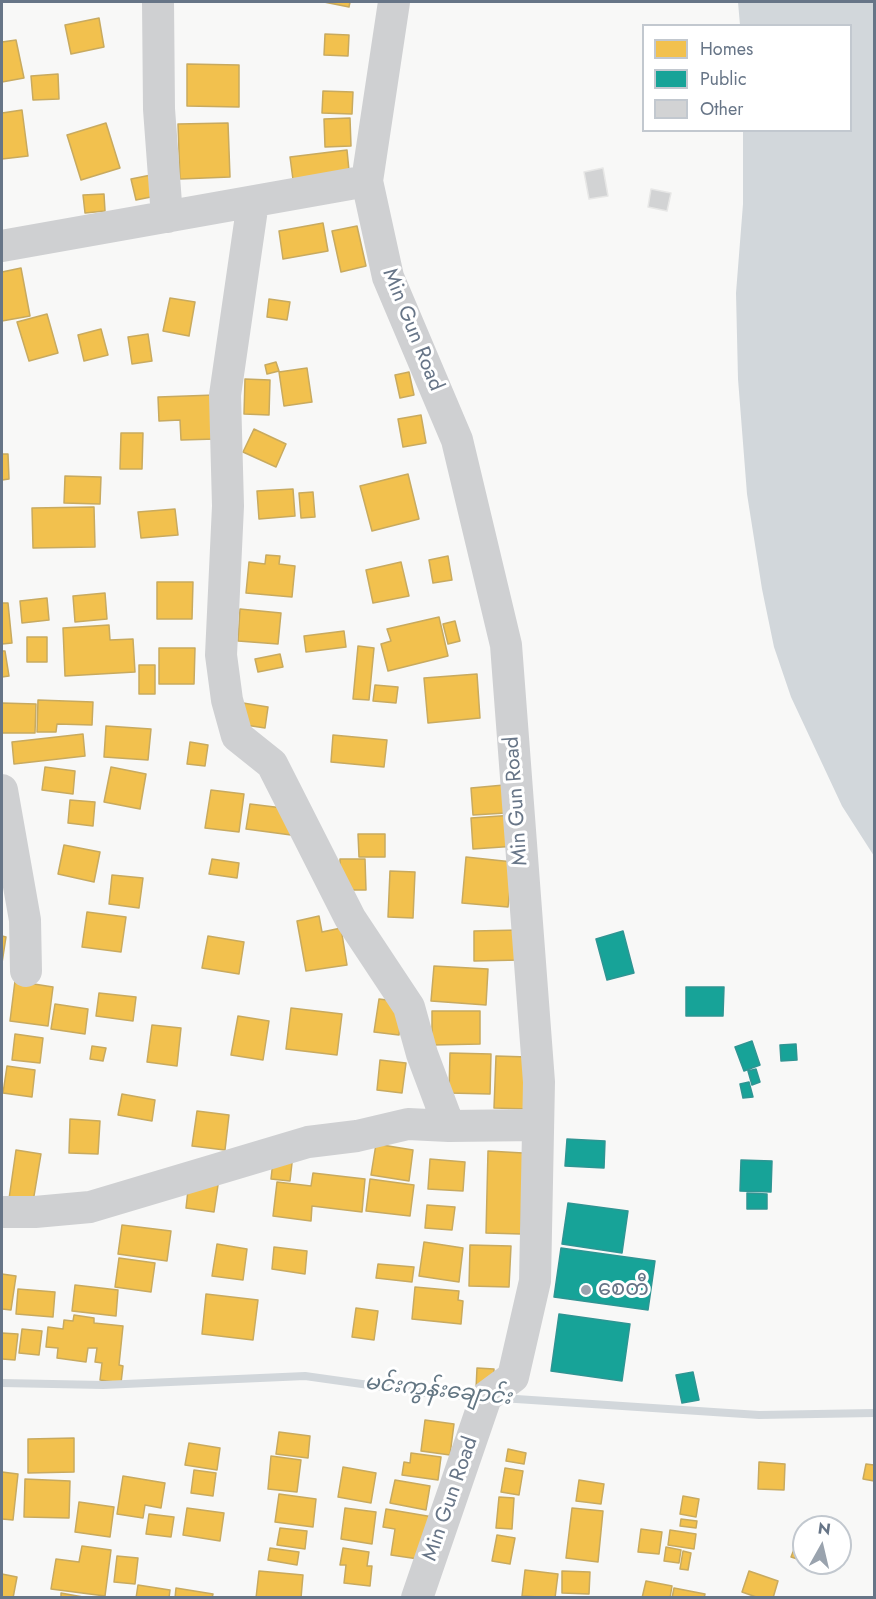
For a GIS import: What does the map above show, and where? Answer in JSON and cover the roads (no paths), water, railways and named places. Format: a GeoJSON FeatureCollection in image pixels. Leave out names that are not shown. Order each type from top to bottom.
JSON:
{"type":"FeatureCollection","features":[{"type":"Feature","properties":{"kind":"street"},"geometry":{"type":"LineString","coordinates":[[158,2],[159,109],[167,217]]}},
{"type":"Feature","properties":{"kind":"street","name":"Min Gun Road"},"geometry":{"type":"LineString","coordinates":[[394,2],[367,181],[388,278],[457,440],[506,645],[539,1082],[535,1281],[513,1377],[486,1397],[417,1598]]}},
{"type":"Feature","properties":{"kind":"street"},"geometry":{"type":"LineString","coordinates":[[2,246],[367,181]]}},
{"type":"Feature","properties":{"kind":"street"},"geometry":{"type":"LineString","coordinates":[[253,202],[225,395],[228,506],[222,655],[227,700],[237,736],[272,764],[350,918],[410,1007],[422,1054],[449,1126]]}},
{"type":"Feature","properties":{"kind":"street"},"geometry":{"type":"LineString","coordinates":[[2,790],[25,920],[26,971]]}},
{"type":"Feature","properties":{"kind":"street"},"geometry":{"type":"LineString","coordinates":[[2,1212],[35,1212],[90,1207],[231,1163],[308,1142],[357,1136],[408,1124],[538,1125]]}},
{"type":"Feature","properties":{"kind":"waterway","name":"မင်းကွန်းချောင်း"},"geometry":{"type":"LineString","coordinates":[[2,1383],[103,1385],[305,1376],[426,1393],[479,1397]]}},
{"type":"Feature","properties":{"kind":"waterway","name":"မင်းကွန်းချောင်း"},"geometry":{"type":"LineString","coordinates":[[501,1398],[759,1415],[874,1413]]}},
{"type":"Feature","properties":{"kind":"place","name":"စေတီ"},"geometry":{"type":"Point","coordinates":[586,1290]}}]}
